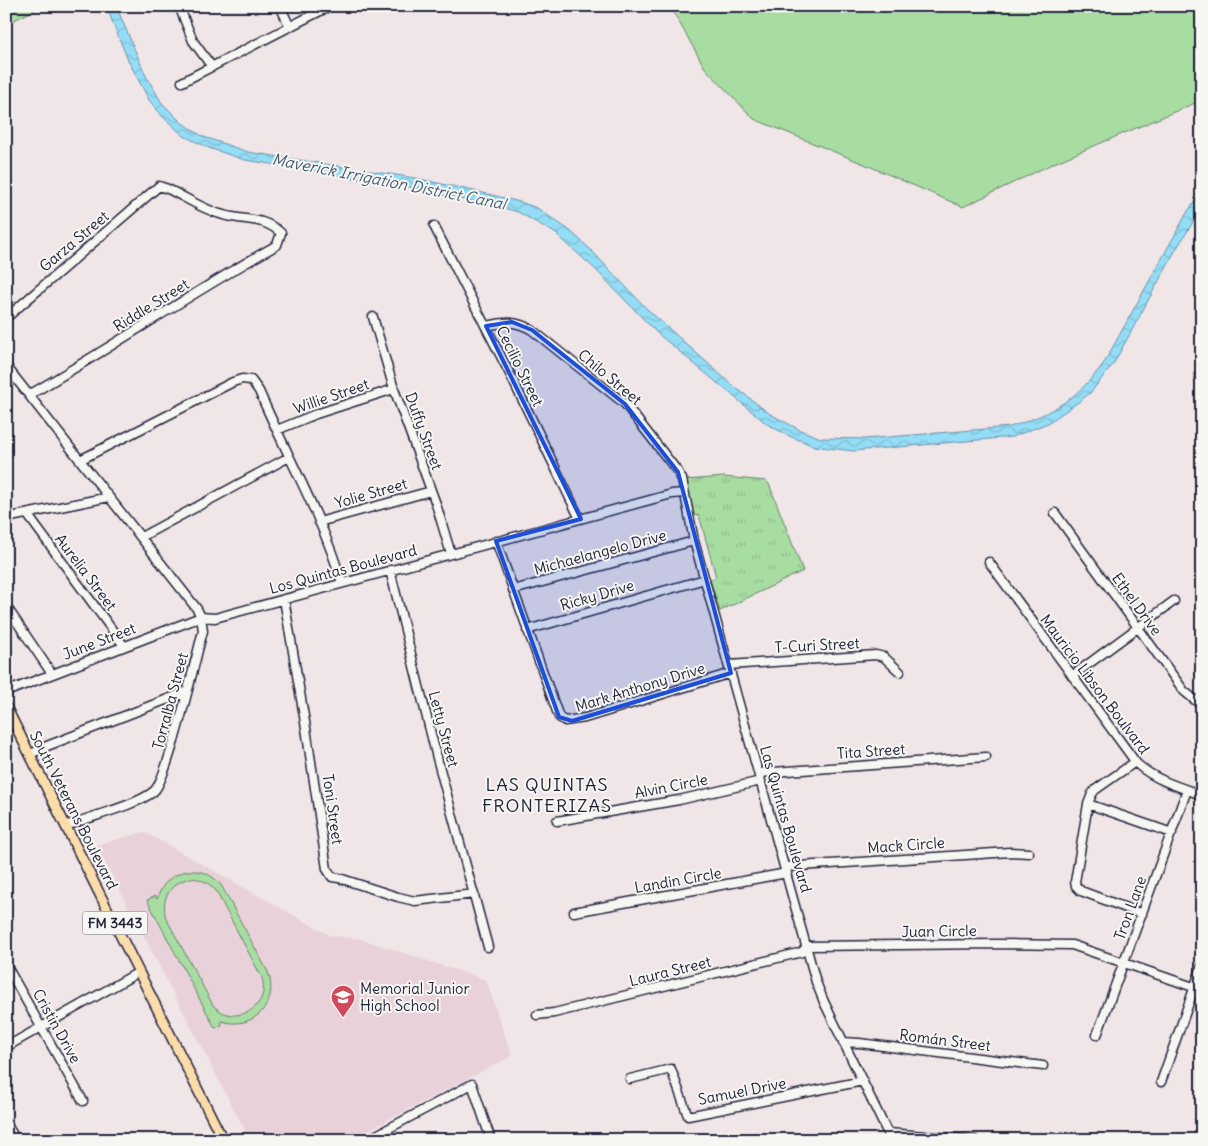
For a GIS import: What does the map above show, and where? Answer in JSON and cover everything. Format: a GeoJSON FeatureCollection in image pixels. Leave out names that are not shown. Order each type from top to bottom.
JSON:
{"type":"FeatureCollection","features":[{"type":"Feature","properties":{"kind":"main road","name":"South Veterans Boulevard"},"geometry":{"type":"LineString","coordinates":[[6,707],[223,1140]]}},
{"type":"Feature","properties":{"kind":"street"},"geometry":{"type":"LineString","coordinates":[[178,6],[193,41],[212,67]]}},
{"type":"Feature","properties":{"kind":"street"},"geometry":{"type":"LineString","coordinates":[[280,6],[290,27]]}},
{"type":"Feature","properties":{"kind":"street"},"geometry":{"type":"LineString","coordinates":[[182,82],[330,6]]}},
{"type":"Feature","properties":{"kind":"street","name":"Riddle Street"},"geometry":{"type":"LineString","coordinates":[[29,395],[78,367],[202,288],[277,245],[281,233],[272,224],[208,210],[159,186]]}},
{"type":"Feature","properties":{"kind":"street","name":"Garza Street"},"geometry":{"type":"LineString","coordinates":[[6,318],[159,186]]}},
{"type":"Feature","properties":{"kind":"street","name":"Cecilio Street"},"geometry":{"type":"LineString","coordinates":[[434,226],[486,326],[580,519]]}},
{"type":"Feature","properties":{"kind":"street","name":"Duffy Street"},"geometry":{"type":"LineString","coordinates":[[373,317],[394,389],[431,491],[451,554]]}},
{"type":"Feature","properties":{"kind":"street","name":"Chilo Street"},"geometry":{"type":"LineString","coordinates":[[486,326],[507,322],[522,324],[617,397],[633,413],[678,472],[684,485],[684,494]]}},
{"type":"Feature","properties":{"kind":"street"},"geometry":{"type":"LineString","coordinates":[[6,366],[197,608],[201,617]]}},
{"type":"Feature","properties":{"kind":"street"},"geometry":{"type":"LineString","coordinates":[[80,460],[233,382],[242,379],[251,380],[259,391],[319,522],[342,583]]}},
{"type":"Feature","properties":{"kind":"street","name":"Willie Street"},"geometry":{"type":"LineString","coordinates":[[277,430],[316,414],[394,389]]}},
{"type":"Feature","properties":{"kind":"street"},"geometry":{"type":"LineString","coordinates":[[141,537],[289,458]]}},
{"type":"Feature","properties":{"kind":"street","name":"Yolie Street"},"geometry":{"type":"LineString","coordinates":[[319,522],[431,491]]}},
{"type":"Feature","properties":{"kind":"street","name":"Los Quintas Boulevard"},"geometry":{"type":"LineString","coordinates":[[201,617],[215,618],[672,494],[684,494]]}},
{"type":"Feature","properties":{"kind":"street","name":"Las Quintas Boulevard"},"geometry":{"type":"LineString","coordinates":[[684,494],[694,541],[820,992],[890,1136]]}},
{"type":"Feature","properties":{"kind":"street"},"geometry":{"type":"LineString","coordinates":[[6,518],[109,497]]}},
{"type":"Feature","properties":{"kind":"street","name":"Ethel Drive"},"geometry":{"type":"LineString","coordinates":[[1055,513],[1184,691],[1202,706]]}},
{"type":"Feature","properties":{"kind":"street","name":"Aurelia Street"},"geometry":{"type":"LineString","coordinates":[[27,514],[124,646]]}},
{"type":"Feature","properties":{"kind":"street"},"geometry":{"type":"LineString","coordinates":[[496,541],[527,630]]}},
{"type":"Feature","properties":{"kind":"street","name":"Michaelangelo Drive"},"geometry":{"type":"LineString","coordinates":[[514,590],[694,541]]}},
{"type":"Feature","properties":{"kind":"street","name":"Mauricio Libson Boulvard"},"geometry":{"type":"LineString","coordinates":[[989,562],[1135,762],[1149,774],[1202,795]]}},
{"type":"Feature","properties":{"kind":"street","name":"Letty Street"},"geometry":{"type":"LineString","coordinates":[[390,570],[488,948]]}},
{"type":"Feature","properties":{"kind":"street","name":"Ricky Drive"},"geometry":{"type":"LineString","coordinates":[[527,630],[705,579]]}},
{"type":"Feature","properties":{"kind":"street","name":"Toni Street"},"geometry":{"type":"LineString","coordinates":[[284,599],[327,869],[332,877],[415,901],[474,894]]}},
{"type":"Feature","properties":{"kind":"street"},"geometry":{"type":"LineString","coordinates":[[1072,676],[1174,601]]}},
{"type":"Feature","properties":{"kind":"street"},"geometry":{"type":"LineString","coordinates":[[6,606],[52,674]]}},
{"type":"Feature","properties":{"kind":"street","name":"June Street"},"geometry":{"type":"LineString","coordinates":[[6,690],[11,690],[201,617]]}},
{"type":"Feature","properties":{"kind":"street","name":"Torralba Street"},"geometry":{"type":"LineString","coordinates":[[66,826],[147,796],[156,790],[170,754],[203,631],[201,617]]}},
{"type":"Feature","properties":{"kind":"street","name":"Mark Anthony Drive"},"geometry":{"type":"LineString","coordinates":[[527,630],[560,717],[565,721],[585,718],[731,673]]}},
{"type":"Feature","properties":{"kind":"street","name":"T-Curi Street"},"geometry":{"type":"LineString","coordinates":[[729,665],[876,655],[884,657],[900,672]]}},
{"type":"Feature","properties":{"kind":"street"},"geometry":{"type":"LineString","coordinates":[[31,754],[186,692]]}},
{"type":"Feature","properties":{"kind":"street","name":"Tita Street"},"geometry":{"type":"LineString","coordinates":[[760,777],[986,757]]}},
{"type":"Feature","properties":{"kind":"street"},"geometry":{"type":"LineString","coordinates":[[1135,762],[1092,794],[1088,804],[1075,876],[1076,886],[1086,894],[1142,914]]}},
{"type":"Feature","properties":{"kind":"street","name":"Alvin Circle"},"geometry":{"type":"LineString","coordinates":[[557,821],[679,800],[760,777]]}},
{"type":"Feature","properties":{"kind":"street","name":"Tron Lane"},"geometry":{"type":"LineString","coordinates":[[1097,1035],[1187,790]]}},
{"type":"Feature","properties":{"kind":"street"},"geometry":{"type":"LineString","coordinates":[[1088,804],[1172,833]]}},
{"type":"Feature","properties":{"kind":"street","name":"Mack Circle"},"geometry":{"type":"LineString","coordinates":[[786,870],[892,860],[1010,852],[1029,853]]}},
{"type":"Feature","properties":{"kind":"street","name":"Landin Circle"},"geometry":{"type":"LineString","coordinates":[[574,912],[786,870]]}},
{"type":"Feature","properties":{"kind":"street","name":"Juan Circle"},"geometry":{"type":"LineString","coordinates":[[807,946],[1072,945],[1198,988]]}},
{"type":"Feature","properties":{"kind":"street","name":"Laura Street"},"geometry":{"type":"LineString","coordinates":[[537,1015],[802,952],[807,946]]}},
{"type":"Feature","properties":{"kind":"street","name":"Cristin Drive"},"geometry":{"type":"LineString","coordinates":[[6,964],[83,1101]]}},
{"type":"Feature","properties":{"kind":"street"},"geometry":{"type":"LineString","coordinates":[[1161,1082],[1198,988],[1202,966]]}},
{"type":"Feature","properties":{"kind":"street"},"geometry":{"type":"LineString","coordinates":[[6,1047],[139,972]]}},
{"type":"Feature","properties":{"kind":"street","name":"Román Street"},"geometry":{"type":"LineString","coordinates":[[843,1042],[859,1042],[1043,1066]]}},
{"type":"Feature","properties":{"kind":"street","name":"Samuel Drive"},"geometry":{"type":"LineString","coordinates":[[630,1079],[671,1069],[688,1116],[863,1081]]}},
{"type":"Feature","properties":{"kind":"street"},"geometry":{"type":"LineString","coordinates":[[367,1140],[472,1084],[491,1140]]}},
{"type":"Feature","properties":{"kind":"street"},"geometry":{"type":"LineString","coordinates":[[6,1123],[11,1137]]}},
{"type":"Feature","properties":{"kind":"street"},"geometry":{"type":"LineString","coordinates":[[890,1136],[975,1140]]}},
{"type":"Feature","properties":{"kind":"highlighted area"},"geometry":{"type":"Polygon","coordinates":[[[512,322],[532,330],[625,404],[678,472],[731,673],[572,721],[559,717],[496,541],[581,519],[486,326],[512,322]]]}},
{"type":"Feature","properties":{"kind":"shaded area","name":"Memorial Junior High School"},"geometry":{"type":"Polygon","coordinates":[[[144,832],[331,936],[361,939],[486,980],[512,1056],[349,1140],[250,1140],[96,845],[144,832]]]}},
{"type":"Feature","properties":{"kind":"green space"},"geometry":{"type":"Polygon","coordinates":[[[6,6],[43,6],[6,24],[6,6]]]}},
{"type":"Feature","properties":{"kind":"green space"},"geometry":{"type":"Polygon","coordinates":[[[670,6],[1202,6],[1202,100],[1054,163],[963,207],[754,119],[705,68],[670,6]]]}},
{"type":"Feature","properties":{"kind":"green space"},"geometry":{"type":"Polygon","coordinates":[[[724,477],[766,481],[769,484],[803,571],[720,611],[710,580],[716,577],[699,515],[693,516],[686,480],[724,477]]]}},
{"type":"Feature","properties":{"kind":"green space"},"geometry":{"type":"Polygon","coordinates":[[[187,871],[202,872],[210,875],[221,885],[268,972],[271,984],[270,995],[267,1004],[253,1018],[244,1022],[221,1021],[222,1025],[215,1028],[147,900],[155,896],[157,899],[164,884],[172,877],[187,871]],[[191,878],[178,883],[169,892],[165,904],[166,918],[213,1005],[222,1012],[231,1015],[249,1011],[256,1006],[261,998],[263,989],[262,978],[216,891],[205,882],[191,878]]]}},
{"type":"Feature","properties":{"kind":"water","name":"Maverick Irrigation District Canal"},"geometry":{"type":"Polygon","coordinates":[[[106,6],[116,6],[146,76],[162,103],[181,122],[194,131],[204,137],[248,152],[415,178],[492,195],[537,208],[569,230],[589,248],[647,309],[731,384],[770,414],[800,430],[821,438],[864,439],[1010,427],[1052,410],[1084,386],[1104,363],[1188,211],[1202,192],[1202,208],[1175,251],[1114,363],[1091,392],[1048,423],[1012,437],[853,451],[814,446],[767,424],[657,333],[595,269],[555,233],[518,212],[422,189],[245,160],[209,148],[184,136],[162,116],[149,100],[128,60],[106,6]]]}},
{"type":"Feature","properties":{"kind":"place","name":"Memorial Junior High School"},"geometry":{"type":"Point","coordinates":[343,1018]}},
{"type":"Feature","properties":{"kind":"district","name":"LAS QUINTAS FRONTERIZAS"},"geometry":{"type":"Point","coordinates":[547,794]}}]}
